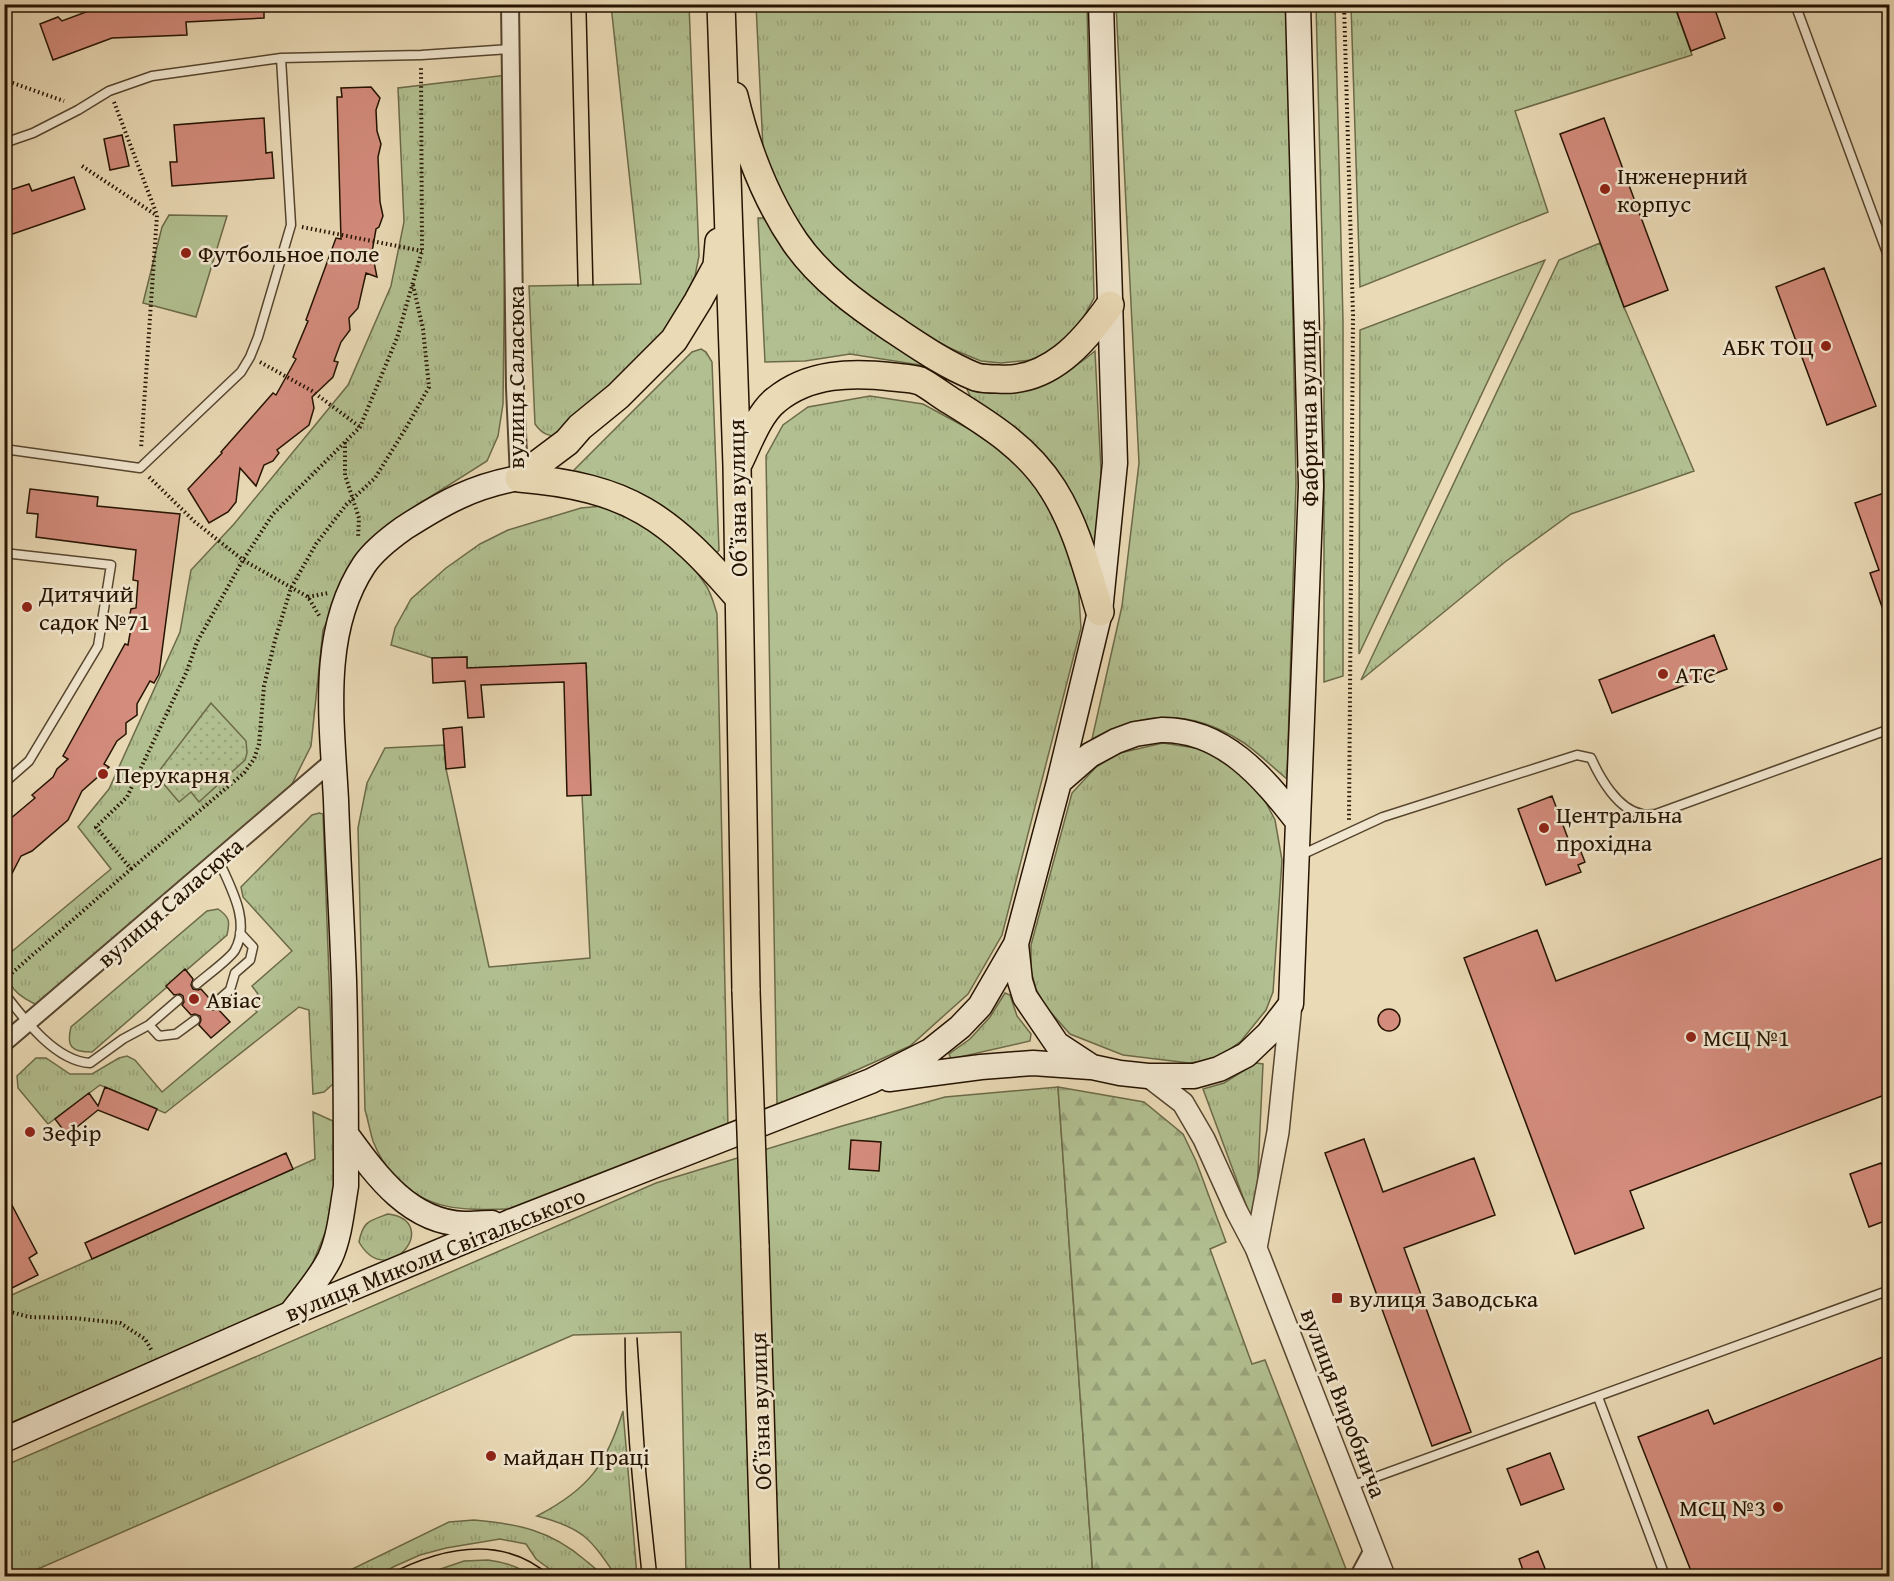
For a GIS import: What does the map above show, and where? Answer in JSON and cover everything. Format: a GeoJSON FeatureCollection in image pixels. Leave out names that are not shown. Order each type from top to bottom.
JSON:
{"type":"FeatureCollection","features":[{"type":"Feature","properties":{"kind":"main road","name":"Обʼїзна вулиця"},"geometry":{"type":"LineString","coordinates":[[721,4],[737,466],[746,991],[765,1576]]}},
{"type":"Feature","properties":{"kind":"main road"},"geometry":{"type":"LineString","coordinates":[[872,1081],[930,1051],[960,1027],[980,1006],[1016,944],[1059,782],[1100,612],[1115,463],[1101,4]]}},
{"type":"Feature","properties":{"kind":"main road","name":"Фабрична вулиця"},"geometry":{"type":"LineString","coordinates":[[1291,1004],[1311,486],[1298,4]]}},
{"type":"Feature","properties":{"kind":"main road"},"geometry":{"type":"LineString","coordinates":[[722,32],[734,98],[751,157],[777,211],[796,243],[820,272],[859,306],[941,360],[978,378],[1006,380],[1035,375],[1072,352],[1091,332],[1110,305]]}},
{"type":"Feature","properties":{"kind":"main road"},"geometry":{"type":"LineString","coordinates":[[519,478],[567,442],[580,427],[638,377],[674,340],[717,266],[726,170]]}},
{"type":"Feature","properties":{"kind":"main road"},"geometry":{"type":"LineString","coordinates":[[737,466],[755,429],[773,402],[795,386],[821,378],[846,375],[871,374],[919,381],[977,417],[1023,451],[1038,470],[1052,488],[1074,527],[1100,612]]}},
{"type":"Feature","properties":{"kind":"main road"},"geometry":{"type":"LineString","coordinates":[[519,478],[580,486],[636,505],[656,517],[682,538],[739,598]]}},
{"type":"Feature","properties":{"kind":"main road","name":"вулиця Саласюка"},"geometry":{"type":"LineString","coordinates":[[290,1314],[318,1278],[330,1257],[341,1218],[346,1186],[344,982],[332,714],[337,630],[344,606],[365,563],[394,535],[429,511],[472,490],[493,482],[519,478]]}},
{"type":"Feature","properties":{"kind":"main road"},"geometry":{"type":"LineString","coordinates":[[1059,782],[1089,755],[1116,741],[1135,734],[1179,730],[1215,742],[1251,767],[1298,822]]}},
{"type":"Feature","properties":{"kind":"main road"},"geometry":{"type":"LineString","coordinates":[[1016,944],[1020,981],[1025,997],[1057,1044],[1092,1067]]}},
{"type":"Feature","properties":{"kind":"main road"},"geometry":{"type":"LineString","coordinates":[[872,1081],[981,1067],[1033,1063],[1092,1067],[1148,1076],[1194,1076],[1219,1069],[1246,1054],[1261,1041],[1291,1004]]}},
{"type":"Feature","properties":{"kind":"main road","name":"вулиця Миколи Світальського"},"geometry":{"type":"LineString","coordinates":[[4,1440],[290,1314],[510,1222],[872,1081]]}},
{"type":"Feature","properties":{"kind":"main road"},"geometry":{"type":"LineString","coordinates":[[346,1134],[375,1174],[404,1202],[436,1219],[445,1221],[463,1224],[510,1222]]}},
{"type":"Feature","properties":{"kind":"street","name":"вулиця Саласюка"},"geometry":{"type":"LineString","coordinates":[[510,4],[515,388],[519,478]]}},
{"type":"Feature","properties":{"kind":"street","name":"вулиця Саласюка"},"geometry":{"type":"LineString","coordinates":[[4,1043],[219,861],[334,760]]}},
{"type":"Feature","properties":{"kind":"street"},"geometry":{"type":"LineString","coordinates":[[1256,1248],[1278,1132],[1291,1004]]}},
{"type":"Feature","properties":{"kind":"street","name":"вулиця Виробнича"},"geometry":{"type":"LineString","coordinates":[[1148,1076],[1183,1103],[1204,1139],[1256,1248],[1384,1576]]}},
{"type":"Feature","properties":{"kind":"street"},"geometry":{"type":"LineString","coordinates":[[1359,1576],[1374,1548]]}},
{"type":"Feature","properties":{"kind":"lane"},"geometry":{"type":"LineString","coordinates":[[1795,4],[1890,261]]}},
{"type":"Feature","properties":{"kind":"lane"},"geometry":{"type":"LineString","coordinates":[[4,143],[33,133],[109,91],[152,76],[281,58],[421,55],[511,49]]}},
{"type":"Feature","properties":{"kind":"lane"},"geometry":{"type":"LineString","coordinates":[[8,450],[140,468],[241,372],[258,337],[291,225],[281,58]]}},
{"type":"Feature","properties":{"kind":"lane"},"geometry":{"type":"LineString","coordinates":[[4,553],[111,565],[98,646],[29,761],[4,783]]}},
{"type":"Feature","properties":{"kind":"lane"},"geometry":{"type":"LineString","coordinates":[[1298,857],[1383,817],[1577,755],[1591,758],[1608,787],[1623,805],[1640,814],[1656,814],[1890,729]]}},
{"type":"Feature","properties":{"kind":"lane"},"geometry":{"type":"LineString","coordinates":[[197,984],[235,951],[240,933],[240,914],[219,861]]}},
{"type":"Feature","properties":{"kind":"lane"},"geometry":{"type":"LineString","coordinates":[[214,1004],[230,990],[234,973],[250,960],[253,947],[240,933]]}},
{"type":"Feature","properties":{"kind":"lane"},"geometry":{"type":"LineString","coordinates":[[4,993],[28,1024],[62,1053],[73,1060],[90,1064],[123,1039],[149,1025],[178,1000]]}},
{"type":"Feature","properties":{"kind":"lane"},"geometry":{"type":"LineString","coordinates":[[149,1025],[159,1036],[176,1034],[195,1020]]}},
{"type":"Feature","properties":{"kind":"lane"},"geometry":{"type":"LineString","coordinates":[[1350,1486],[1890,1290]]}},
{"type":"Feature","properties":{"kind":"lane"},"geometry":{"type":"LineString","coordinates":[[1598,1397],[1665,1576]]}},
{"type":"Feature","properties":{"kind":"path"},"geometry":{"type":"LineString","coordinates":[[1344,4],[1353,315],[1348,833]]}},
{"type":"Feature","properties":{"kind":"path"},"geometry":{"type":"LineString","coordinates":[[131,869],[96,827],[127,796],[187,671],[197,642],[243,560],[273,514],[360,427],[397,338],[422,251],[421,55]]}},
{"type":"Feature","properties":{"kind":"path"},"geometry":{"type":"LineString","coordinates":[[4,80],[82,107]]}},
{"type":"Feature","properties":{"kind":"path"},"geometry":{"type":"LineString","coordinates":[[109,91],[157,215],[140,468],[195,522],[243,560],[308,597],[323,621],[337,630]]}},
{"type":"Feature","properties":{"kind":"path"},"geometry":{"type":"LineString","coordinates":[[82,166],[157,215]]}},
{"type":"Feature","properties":{"kind":"path"},"geometry":{"type":"LineString","coordinates":[[291,225],[422,251]]}},
{"type":"Feature","properties":{"kind":"path"},"geometry":{"type":"LineString","coordinates":[[4,979],[244,773],[254,759],[259,744],[264,686],[291,588],[316,544],[353,499],[375,478],[429,387],[423,329],[412,284]]}},
{"type":"Feature","properties":{"kind":"path"},"geometry":{"type":"LineString","coordinates":[[250,357],[312,391],[360,427]]}},
{"type":"Feature","properties":{"kind":"path"},"geometry":{"type":"LineString","coordinates":[[345,442],[345,475],[359,518],[357,550],[365,563]]}},
{"type":"Feature","properties":{"kind":"path"},"geometry":{"type":"LineString","coordinates":[[4,505],[8,450]]}},
{"type":"Feature","properties":{"kind":"path"},"geometry":{"type":"LineString","coordinates":[[4,1310],[29,1317],[73,1318],[120,1323],[144,1339],[163,1370]]}},
{"type":"Feature","properties":{"kind":"green space"},"geometry":{"type":"Polygon","coordinates":[[[611,5],[689,5],[699,256],[695,276],[671,324],[561,436],[553,436],[540,430],[535,424],[529,286],[641,284],[611,5]]]}},
{"type":"Feature","properties":{"kind":"green space"},"geometry":{"type":"Polygon","coordinates":[[[756,5],[1087,5],[1094,298],[1082,320],[1061,344],[1032,360],[1001,363],[981,361],[947,347],[865,296],[828,262],[806,236],[785,201],[763,148],[756,5]]]}},
{"type":"Feature","properties":{"kind":"green space"},"geometry":{"type":"Polygon","coordinates":[[[1116,5],[1287,5],[1296,483],[1287,779],[1241,741],[1204,723],[1185,719],[1149,719],[1130,723],[1092,739],[1122,606],[1139,463],[1116,5]]]}},
{"type":"Feature","properties":{"kind":"green space"},"geometry":{"type":"Polygon","coordinates":[[[1316,5],[1335,5],[1343,320],[1343,676],[1324,682],[1324,319],[1316,5]]]}},
{"type":"Feature","properties":{"kind":"green space"},"geometry":{"type":"Polygon","coordinates":[[[1351,5],[1674,5],[1692,55],[1515,111],[1548,212],[1360,287],[1351,5]]]}},
{"type":"Feature","properties":{"kind":"green space"},"geometry":{"type":"Polygon","coordinates":[[[507,75],[503,404],[498,436],[487,461],[403,514],[340,593],[323,630],[311,746],[291,786],[42,1007],[33,1003],[19,994],[10,983],[4,958],[111,869],[78,827],[109,789],[180,632],[191,570],[234,524],[348,385],[391,286],[404,222],[398,88],[507,75]]]}},
{"type":"Feature","properties":{"kind":"green space","name":"Футбольное поле"},"geometry":{"type":"Polygon","coordinates":[[[169,215],[227,216],[196,317],[143,303],[162,227],[169,215]]]}},
{"type":"Feature","properties":{"kind":"green space"},"geometry":{"type":"Polygon","coordinates":[[[758,218],[767,218],[926,366],[850,354],[805,361],[765,362],[758,218]]]}},
{"type":"Feature","properties":{"kind":"green space"},"geometry":{"type":"Polygon","coordinates":[[[1600,243],[1624,307],[1694,471],[1571,514],[1505,562],[1361,680],[1559,260],[1600,243]]]}},
{"type":"Feature","properties":{"kind":"green space"},"geometry":{"type":"Polygon","coordinates":[[[1545,260],[1359,654],[1360,330],[1545,260]]]}},
{"type":"Feature","properties":{"kind":"green space"},"geometry":{"type":"Polygon","coordinates":[[[701,349],[706,352],[712,362],[719,550],[716,554],[683,522],[649,498],[611,481],[569,475],[692,352],[701,349]]]}},
{"type":"Feature","properties":{"kind":"green space"},"geometry":{"type":"Polygon","coordinates":[[[1095,351],[1101,471],[1096,558],[971,398],[966,387],[1002,393],[1031,389],[1065,373],[1095,351]]]}},
{"type":"Feature","properties":{"kind":"green space"},"geometry":{"type":"Polygon","coordinates":[[[870,396],[923,404],[969,429],[1012,459],[1043,493],[1063,533],[1078,582],[1081,628],[1002,935],[968,994],[910,1046],[777,1106],[766,456],[783,425],[808,407],[870,396]]]}},
{"type":"Feature","properties":{"kind":"green space"},"geometry":{"type":"Polygon","coordinates":[[[603,506],[647,528],[685,559],[707,587],[717,614],[728,1129],[510,1209],[462,1209],[434,1203],[408,1188],[388,1169],[375,1146],[365,1110],[358,828],[367,783],[385,748],[444,745],[446,769],[489,967],[590,958],[582,795],[591,795],[586,664],[467,668],[467,657],[432,658],[391,645],[395,628],[411,599],[446,568],[480,544],[508,530],[581,508],[603,506]]]}},
{"type":"Feature","properties":{"kind":"green space"},"geometry":{"type":"Polygon","coordinates":[[[211,703],[246,741],[245,760],[199,802],[191,792],[179,802],[156,775],[211,703]]]}},
{"type":"Feature","properties":{"kind":"green space"},"geometry":{"type":"Polygon","coordinates":[[[1163,743],[1202,749],[1240,773],[1263,797],[1275,820],[1282,860],[1273,992],[1266,1010],[1241,1041],[1226,1052],[1209,1060],[1189,1063],[1123,1055],[1070,1034],[1046,1007],[1036,989],[1031,971],[1031,945],[1072,793],[1096,767],[1120,753],[1163,743]]]}},
{"type":"Feature","properties":{"kind":"green space"},"geometry":{"type":"Polygon","coordinates":[[[323,814],[333,1084],[324,1092],[313,1094],[309,1010],[299,1007],[165,1113],[100,1085],[48,1124],[18,1088],[17,1076],[36,1058],[46,1058],[70,1074],[92,1074],[119,1058],[127,1056],[135,1060],[162,1092],[257,1012],[249,1003],[258,994],[252,986],[292,951],[243,897],[241,887],[312,815],[323,814]]]}},
{"type":"Feature","properties":{"kind":"green space"},"geometry":{"type":"Polygon","coordinates":[[[218,909],[228,920],[227,935],[92,1052],[80,1051],[72,1047],[69,1039],[71,1027],[207,911],[218,909]]]}},
{"type":"Feature","properties":{"kind":"green space"},"geometry":{"type":"Polygon","coordinates":[[[1005,993],[1010,995],[1017,1016],[1031,1034],[1030,1041],[951,1059],[949,1054],[970,1039],[990,1017],[1005,993]]]}},
{"type":"Feature","properties":{"kind":"green space"},"geometry":{"type":"Polygon","coordinates":[[[1256,1063],[1263,1064],[1256,1215],[1254,1217],[1250,1216],[1203,1089],[1224,1083],[1256,1063]]]}},
{"type":"Feature","properties":{"kind":"green space"},"geometry":{"type":"Polygon","coordinates":[[[1058,1087],[1093,1576],[686,1576],[681,1332],[573,1335],[22,1576],[5,1576],[4,1466],[656,1183],[945,1097],[1058,1087]]]}},
{"type":"Feature","properties":{"kind":"green space"},"geometry":{"type":"Polygon","coordinates":[[[1058,1087],[1144,1102],[1183,1134],[1196,1161],[1226,1242],[1210,1249],[1252,1364],[1265,1360],[1346,1569],[1343,1576],[1093,1576],[1058,1087]]]}},
{"type":"Feature","properties":{"kind":"green space"},"geometry":{"type":"Polygon","coordinates":[[[313,1112],[333,1121],[334,1211],[309,1272],[283,1305],[258,1320],[5,1425],[5,1298],[315,1159],[313,1112]]]}},
{"type":"Feature","properties":{"kind":"green space"},"geometry":{"type":"Polygon","coordinates":[[[388,1214],[404,1219],[411,1228],[411,1239],[405,1250],[395,1257],[384,1260],[371,1256],[359,1242],[368,1223],[388,1214]]]}},
{"type":"Feature","properties":{"kind":"green space"},"geometry":{"type":"Polygon","coordinates":[[[623,1411],[637,1576],[616,1576],[592,1543],[584,1536],[565,1525],[537,1516],[570,1496],[593,1474],[610,1446],[623,1411]]]}},
{"type":"Feature","properties":{"kind":"green space"},"geometry":{"type":"Polygon","coordinates":[[[474,1520],[505,1524],[546,1535],[572,1550],[602,1576],[559,1576],[536,1559],[526,1544],[500,1539],[420,1555],[379,1576],[338,1576],[449,1522],[474,1520]]]}},
{"type":"Feature","properties":{"kind":"green space"},"geometry":{"type":"Polygon","coordinates":[[[488,1560],[511,1565],[531,1576],[420,1576],[464,1561],[488,1560]]]}},
{"type":"Feature","properties":{"kind":"building"},"geometry":{"type":"Polygon","coordinates":[[[86,4],[97,4],[99,9],[126,4],[264,4],[264,18],[186,22],[187,35],[112,38],[53,60],[40,24],[58,17],[62,21],[86,12],[86,4]]]}},
{"type":"Feature","properties":{"kind":"building"},"geometry":{"type":"Polygon","coordinates":[[[1674,4],[1713,4],[1725,38],[1691,51],[1674,4]]]}},
{"type":"Feature","properties":{"kind":"building"},"geometry":{"type":"Polygon","coordinates":[[[371,87],[380,98],[376,110],[377,131],[381,144],[378,157],[380,202],[383,216],[376,229],[372,252],[377,277],[366,273],[358,308],[349,318],[350,330],[341,342],[334,361],[338,362],[333,377],[312,397],[314,408],[309,425],[277,450],[279,453],[273,461],[264,465],[256,486],[240,468],[236,502],[228,512],[209,523],[188,489],[273,393],[276,395],[296,359],[293,357],[308,321],[306,320],[336,238],[341,239],[337,97],[342,97],[341,88],[371,87]]]}},
{"type":"Feature","properties":{"kind":"building"},"geometry":{"type":"Polygon","coordinates":[[[264,118],[266,153],[272,152],[274,178],[172,186],[170,162],[177,162],[174,125],[264,118]]]}},
{"type":"Feature","properties":{"kind":"building","name":"Інженерний корпус"},"geometry":{"type":"Polygon","coordinates":[[[1604,118],[1668,290],[1624,307],[1560,134],[1604,118]]]}},
{"type":"Feature","properties":{"kind":"building"},"geometry":{"type":"Polygon","coordinates":[[[122,135],[129,166],[110,170],[104,139],[122,135]]]}},
{"type":"Feature","properties":{"kind":"building"},"geometry":{"type":"Polygon","coordinates":[[[74,177],[85,209],[4,237],[4,192],[29,184],[32,191],[74,177]]]}},
{"type":"Feature","properties":{"kind":"building","name":"АБК ТОЦ"},"geometry":{"type":"Polygon","coordinates":[[[1824,268],[1876,406],[1827,425],[1776,287],[1824,268]]]}},
{"type":"Feature","properties":{"kind":"building"},"geometry":{"type":"Polygon","coordinates":[[[30,489],[98,497],[97,506],[180,514],[159,674],[154,683],[150,681],[137,704],[137,715],[126,723],[126,734],[117,741],[104,764],[109,767],[82,791],[68,820],[32,851],[21,856],[4,889],[4,824],[35,798],[32,795],[53,777],[57,769],[68,759],[63,756],[125,644],[128,645],[132,622],[129,619],[131,609],[136,608],[138,581],[133,580],[136,550],[36,537],[38,514],[27,513],[30,489]]]}},
{"type":"Feature","properties":{"kind":"building"},"geometry":{"type":"Polygon","coordinates":[[[1890,491],[1890,620],[1887,621],[1870,573],[1879,570],[1855,503],[1890,491]]]}},
{"type":"Feature","properties":{"kind":"building","name":"АТС"},"geometry":{"type":"Polygon","coordinates":[[[1714,635],[1727,669],[1612,713],[1599,680],[1714,635]]]}},
{"type":"Feature","properties":{"kind":"building"},"geometry":{"type":"Polygon","coordinates":[[[467,657],[467,668],[586,663],[591,795],[567,796],[564,682],[481,685],[484,717],[468,718],[465,681],[433,683],[432,658],[467,657]]]}},
{"type":"Feature","properties":{"kind":"building"},"geometry":{"type":"Polygon","coordinates":[[[462,727],[465,767],[446,769],[443,729],[462,727]]]}},
{"type":"Feature","properties":{"kind":"building","name":"Центральна прохідна"},"geometry":{"type":"Polygon","coordinates":[[[1552,796],[1572,849],[1579,847],[1585,862],[1578,865],[1581,872],[1546,885],[1518,809],[1552,796]]]}},
{"type":"Feature","properties":{"kind":"building","name":"МСЦ №1"},"geometry":{"type":"Polygon","coordinates":[[[1890,855],[1890,1093],[1630,1191],[1644,1228],[1575,1254],[1464,958],[1537,930],[1556,981],[1890,855]]]}},
{"type":"Feature","properties":{"kind":"building"},"geometry":{"type":"Polygon","coordinates":[[[185,969],[193,979],[191,985],[193,989],[201,989],[210,999],[209,1008],[218,1009],[230,1022],[211,1038],[199,1025],[200,1016],[191,1015],[182,1005],[183,996],[174,995],[166,986],[185,969]]]}},
{"type":"Feature","properties":{"kind":"building"},"geometry":{"type":"Polygon","coordinates":[[[1389,1009],[1397,1012],[1400,1020],[1397,1028],[1389,1031],[1381,1028],[1378,1020],[1381,1012],[1389,1009]]]}},
{"type":"Feature","properties":{"kind":"building"},"geometry":{"type":"Polygon","coordinates":[[[105,1087],[157,1109],[148,1130],[98,1110],[67,1135],[55,1119],[89,1093],[98,1106],[105,1087]]]}},
{"type":"Feature","properties":{"kind":"building"},"geometry":{"type":"Polygon","coordinates":[[[1364,1139],[1383,1192],[1474,1158],[1495,1215],[1404,1248],[1471,1432],[1432,1446],[1325,1153],[1364,1139]]]}},
{"type":"Feature","properties":{"kind":"building"},"geometry":{"type":"Polygon","coordinates":[[[851,1140],[881,1142],[879,1171],[849,1169],[851,1140]]]}},
{"type":"Feature","properties":{"kind":"building"},"geometry":{"type":"Polygon","coordinates":[[[286,1153],[293,1169],[92,1259],[85,1243],[286,1153]]]}},
{"type":"Feature","properties":{"kind":"building"},"geometry":{"type":"Polygon","coordinates":[[[1881,1163],[1890,1185],[1890,1219],[1869,1227],[1850,1174],[1881,1163]]]}},
{"type":"Feature","properties":{"kind":"building"},"geometry":{"type":"Polygon","coordinates":[[[4,1190],[37,1253],[29,1258],[38,1275],[4,1292],[4,1190]]]}},
{"type":"Feature","properties":{"kind":"building","name":"МСЦ №3"},"geometry":{"type":"Polygon","coordinates":[[[1890,1354],[1890,1576],[1693,1576],[1638,1437],[1708,1410],[1714,1424],[1890,1354]]]}},
{"type":"Feature","properties":{"kind":"building"},"geometry":{"type":"Polygon","coordinates":[[[1550,1453],[1564,1489],[1521,1505],[1507,1469],[1550,1453]]]}},
{"type":"Feature","properties":{"kind":"building"},"geometry":{"type":"Polygon","coordinates":[[[1538,1551],[1548,1576],[1525,1576],[1519,1559],[1538,1551]]]}},
{"type":"Feature","properties":{"kind":"tram line"},"geometry":{"type":"LineString","coordinates":[[571,4],[578,286]]}},
{"type":"Feature","properties":{"kind":"tram line"},"geometry":{"type":"LineString","coordinates":[[586,4],[593,285]]}},
{"type":"Feature","properties":{"kind":"tram line"},"geometry":{"type":"LineString","coordinates":[[625,1338],[628,1428],[642,1576]]}},
{"type":"Feature","properties":{"kind":"tram line"},"geometry":{"type":"LineString","coordinates":[[637,1338],[646,1473],[657,1576]]}},
{"type":"Feature","properties":{"kind":"tram line"},"geometry":{"type":"LineString","coordinates":[[386,1576],[427,1558],[469,1549],[511,1554],[531,1563],[550,1576]]}},
{"type":"Feature","properties":{"kind":"place","name":"Інженерний корпус"},"geometry":{"type":"Point","coordinates":[1605,189]}},
{"type":"Feature","properties":{"kind":"place","name":"Футбольное поле"},"geometry":{"type":"Point","coordinates":[186,253]}},
{"type":"Feature","properties":{"kind":"place","name":"АБК ТОЦ"},"geometry":{"type":"Point","coordinates":[1826,346]}},
{"type":"Feature","properties":{"kind":"place","name":"Дитячий садок №71"},"geometry":{"type":"Point","coordinates":[27,607]}},
{"type":"Feature","properties":{"kind":"place","name":"АТС"},"geometry":{"type":"Point","coordinates":[1663,674]}},
{"type":"Feature","properties":{"kind":"place","name":"Перукарня"},"geometry":{"type":"Point","coordinates":[103,774]}},
{"type":"Feature","properties":{"kind":"place","name":"Центральна прохідна"},"geometry":{"type":"Point","coordinates":[1544,828]}},
{"type":"Feature","properties":{"kind":"place","name":"Авіас"},"geometry":{"type":"Point","coordinates":[194,999]}},
{"type":"Feature","properties":{"kind":"place","name":"МСЦ №1"},"geometry":{"type":"Point","coordinates":[1691,1037]}},
{"type":"Feature","properties":{"kind":"place","name":"Зефір"},"geometry":{"type":"Point","coordinates":[30,1132]}},
{"type":"Feature","properties":{"kind":"place","name":"вулиця Заводська"},"geometry":{"type":"Point","coordinates":[1337,1298]}},
{"type":"Feature","properties":{"kind":"place","name":"майдан Праці"},"geometry":{"type":"Point","coordinates":[491,1456]}},
{"type":"Feature","properties":{"kind":"place","name":"МСЦ №3"},"geometry":{"type":"Point","coordinates":[1778,1507]}}]}
